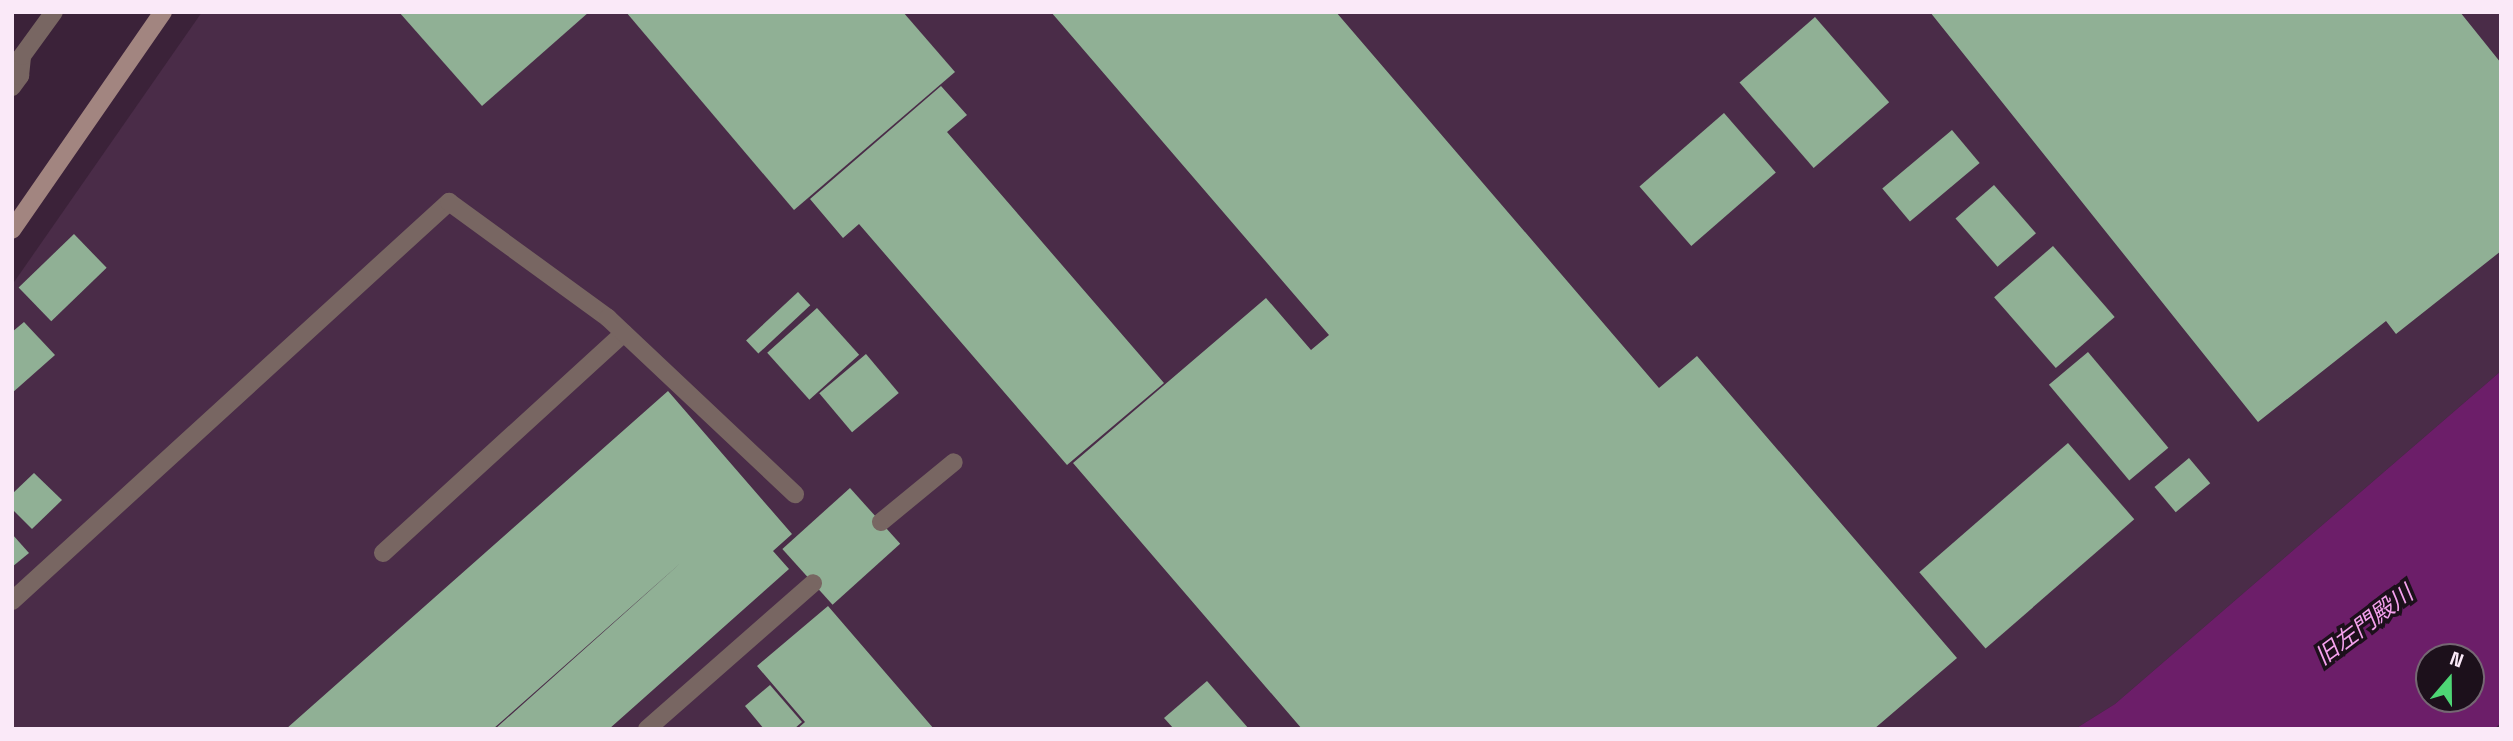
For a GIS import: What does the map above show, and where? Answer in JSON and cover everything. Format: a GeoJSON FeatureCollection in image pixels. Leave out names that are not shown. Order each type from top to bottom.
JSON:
{"type":"FeatureCollection","features":[{"type":"Feature","properties":{"kind":"street"},"geometry":{"type":"LineString","coordinates":[[12,230],[163,12]]}},
{"type":"Feature","properties":{"kind":"lane"},"geometry":{"type":"LineString","coordinates":[[12,87],[20,76],[22,56],[54,12]]}},
{"type":"Feature","properties":{"kind":"lane"},"geometry":{"type":"LineString","coordinates":[[12,601],[449,202],[624,333],[795,494]]}},
{"type":"Feature","properties":{"kind":"lane"},"geometry":{"type":"LineString","coordinates":[[383,553],[624,333]]}},
{"type":"Feature","properties":{"kind":"lane"},"geometry":{"type":"LineString","coordinates":[[881,522],[954,462]]}},
{"type":"Feature","properties":{"kind":"lane"},"geometry":{"type":"LineString","coordinates":[[647,729],[813,583]]}},
{"type":"Feature","properties":{"kind":"shaded area"},"geometry":{"type":"Polygon","coordinates":[[[202,12],[2501,12],[2501,371],[2115,704],[2075,729],[12,729],[12,285],[202,12]]]}},
{"type":"Feature","properties":{"kind":"water","name":"旧左門殿川"},"geometry":{"type":"Polygon","coordinates":[[[2501,371],[2501,723],[2494,729],[2075,729],[2115,704],[2501,371]]]}},
{"type":"Feature","properties":{"kind":"building"},"geometry":{"type":"Polygon","coordinates":[[[399,12],[589,12],[482,106],[399,12]]]}},
{"type":"Feature","properties":{"kind":"building"},"geometry":{"type":"Polygon","coordinates":[[[626,12],[903,12],[955,72],[794,210],[626,12]]]}},
{"type":"Feature","properties":{"kind":"building"},"geometry":{"type":"Polygon","coordinates":[[[1051,12],[1336,12],[1659,388],[1697,356],[1957,658],[1874,729],[1302,729],[1073,463],[1266,298],[1311,350],[1329,335],[1051,12]]]}},
{"type":"Feature","properties":{"kind":"building"},"geometry":{"type":"Polygon","coordinates":[[[1930,12],[2460,12],[2501,63],[2501,251],[2396,334],[2386,321],[2258,422],[1930,12]]]}},
{"type":"Feature","properties":{"kind":"building"},"geometry":{"type":"Polygon","coordinates":[[[1815,17],[1889,102],[1814,168],[1740,83],[1815,17]]]}},
{"type":"Feature","properties":{"kind":"building"},"geometry":{"type":"Polygon","coordinates":[[[941,86],[967,115],[947,132],[1164,383],[1067,465],[859,224],[843,238],[810,199],[941,86]]]}},
{"type":"Feature","properties":{"kind":"building"},"geometry":{"type":"Polygon","coordinates":[[[1724,113],[1776,173],[1691,246],[1639,186],[1724,113]]]}},
{"type":"Feature","properties":{"kind":"building"},"geometry":{"type":"Polygon","coordinates":[[[1952,130],[1980,163],[1910,221],[1882,188],[1952,130]]]}},
{"type":"Feature","properties":{"kind":"building"},"geometry":{"type":"Polygon","coordinates":[[[1994,185],[2036,233],[1997,267],[1956,218],[1994,185]]]}},
{"type":"Feature","properties":{"kind":"building"},"geometry":{"type":"Polygon","coordinates":[[[74,234],[107,268],[51,321],[19,287],[74,234]]]}},
{"type":"Feature","properties":{"kind":"building"},"geometry":{"type":"Polygon","coordinates":[[[2053,246],[2115,317],[2056,368],[1994,297],[2053,246]]]}},
{"type":"Feature","properties":{"kind":"building"},"geometry":{"type":"Polygon","coordinates":[[[798,292],[810,305],[758,354],[746,340],[798,292]]]}},
{"type":"Feature","properties":{"kind":"building"},"geometry":{"type":"Polygon","coordinates":[[[817,308],[859,355],[809,400],[767,353],[817,308]]]}},
{"type":"Feature","properties":{"kind":"building"},"geometry":{"type":"Polygon","coordinates":[[[24,322],[55,355],[12,393],[12,332],[24,322]]]}},
{"type":"Feature","properties":{"kind":"building"},"geometry":{"type":"Polygon","coordinates":[[[2088,352],[2168,448],[2129,481],[2049,385],[2088,352]]]}},
{"type":"Feature","properties":{"kind":"building"},"geometry":{"type":"Polygon","coordinates":[[[866,354],[899,393],[852,432],[819,393],[866,354]]]}},
{"type":"Feature","properties":{"kind":"building"},"geometry":{"type":"Polygon","coordinates":[[[668,391],[792,534],[773,551],[789,569],[609,729],[495,729],[684,560],[493,729],[286,729],[668,391]]]}},
{"type":"Feature","properties":{"kind":"building"},"geometry":{"type":"Polygon","coordinates":[[[2068,443],[2134,519],[1986,648],[1919,572],[2068,443]]]}},
{"type":"Feature","properties":{"kind":"building"},"geometry":{"type":"Polygon","coordinates":[[[2189,458],[2210,483],[2176,512],[2155,487],[2189,458]]]}},
{"type":"Feature","properties":{"kind":"building"},"geometry":{"type":"Polygon","coordinates":[[[34,473],[62,500],[32,529],[12,509],[12,494],[34,473]]]}},
{"type":"Feature","properties":{"kind":"building"},"geometry":{"type":"Polygon","coordinates":[[[850,488],[900,544],[833,605],[782,549],[850,488]]]}},
{"type":"Feature","properties":{"kind":"building"},"geometry":{"type":"Polygon","coordinates":[[[12,534],[29,553],[12,567],[12,534]]]}},
{"type":"Feature","properties":{"kind":"building"},"geometry":{"type":"Polygon","coordinates":[[[828,606],[934,729],[797,729],[805,722],[757,666],[828,606]]]}},
{"type":"Feature","properties":{"kind":"building"},"geometry":{"type":"Polygon","coordinates":[[[1207,681],[1249,729],[1174,729],[1164,718],[1207,681]]]}},
{"type":"Feature","properties":{"kind":"building"},"geometry":{"type":"Polygon","coordinates":[[[770,685],[802,722],[794,729],[764,729],[745,706],[770,685]]]}}]}
